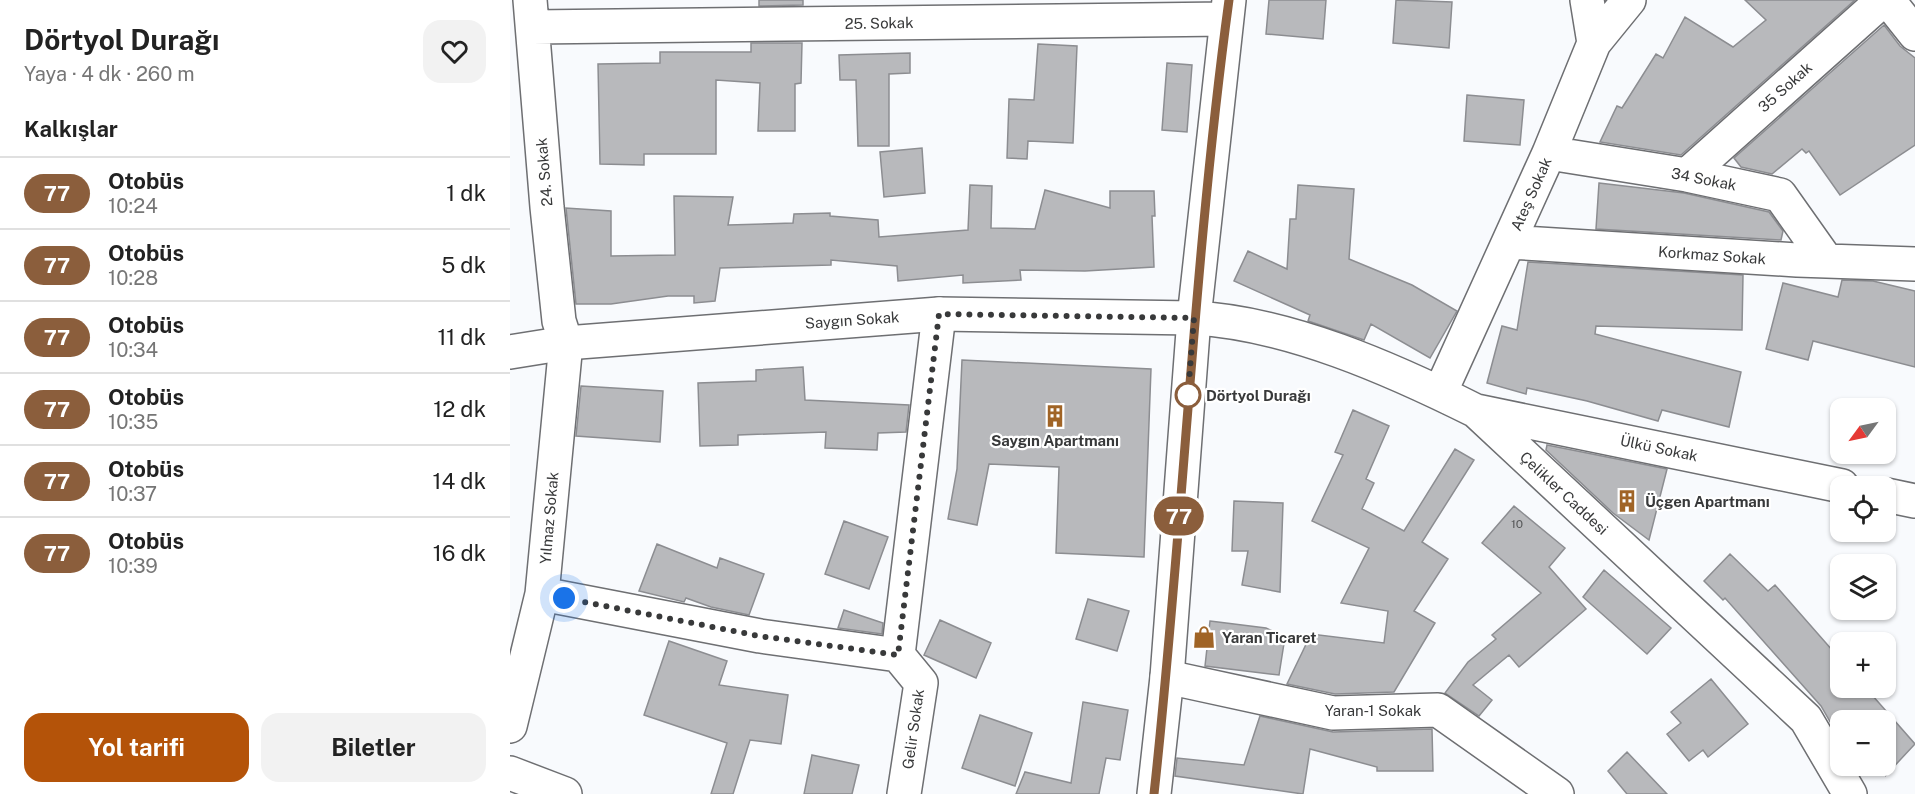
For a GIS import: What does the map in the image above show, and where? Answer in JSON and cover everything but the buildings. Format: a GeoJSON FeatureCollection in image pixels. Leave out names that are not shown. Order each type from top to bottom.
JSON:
{"type":"FeatureCollection","features":[{"type":"Feature","properties":{"kind":"street"},"geometry":{"type":"LineString","coordinates":[[1587,0],[1594,43]]}},
{"type":"Feature","properties":{"kind":"street","name":"Ateş Sokak"},"geometry":{"type":"LineString","coordinates":[[1440,393],[1549,153],[1594,43],[1629,0]]}},
{"type":"Feature","properties":{"kind":"street","name":"35 Sokak"},"geometry":{"type":"LineString","coordinates":[[1687,175],[1883,0]]}},
{"type":"Feature","properties":{"kind":"street"},"geometry":{"type":"LineString","coordinates":[[1888,0],[1915,34]]}},
{"type":"Feature","properties":{"kind":"street"},"geometry":{"type":"LineString","coordinates":[[1154,794],[1167,677],[1194,318],[1227,9]]}},
{"type":"Feature","properties":{"kind":"street","name":"25. Sokak"},"geometry":{"type":"LineString","coordinates":[[531,14],[1227,9]]}},
{"type":"Feature","properties":{"kind":"street","name":"24. Sokak"},"geometry":{"type":"LineString","coordinates":[[531,14],[559,321],[566,342]]}},
{"type":"Feature","properties":{"kind":"street","name":"34 Sokak"},"geometry":{"type":"LineString","coordinates":[[1549,153],[1687,175],[1780,195],[1826,260]]}},
{"type":"Feature","properties":{"kind":"street","name":"Korkmaz Sokak"},"geometry":{"type":"LineString","coordinates":[[1509,242],[1915,264]]}},
{"type":"Feature","properties":{"kind":"street"},"geometry":{"type":"LineString","coordinates":[[542,594],[759,636],[898,655],[939,314]]}},
{"type":"Feature","properties":{"kind":"street","name":"Saygın Sokak"},"geometry":{"type":"LineString","coordinates":[[510,352],[566,342],[939,314],[1194,318]]}},
{"type":"Feature","properties":{"kind":"street","name":"Çelikler Caddesi"},"geometry":{"type":"LineString","coordinates":[[1194,318],[1222,319],[1305,338],[1440,393],[1476,411],[1806,719],[1850,794]]}},
{"type":"Feature","properties":{"kind":"street","name":"Yılmaz Sokak"},"geometry":{"type":"LineString","coordinates":[[510,726],[542,594],[566,342]]}},
{"type":"Feature","properties":{"kind":"street","name":"Ülkü Sokak"},"geometry":{"type":"LineString","coordinates":[[1476,411],[1830,484]]}},
{"type":"Feature","properties":{"kind":"street"},"geometry":{"type":"LineString","coordinates":[[1896,497],[1915,501]]}},
{"type":"Feature","properties":{"kind":"street","name":"Gelir Sokak"},"geometry":{"type":"LineString","coordinates":[[898,655],[921,683],[904,794]]}},
{"type":"Feature","properties":{"kind":"street","name":"Yaran-1 Sokak"},"geometry":{"type":"LineString","coordinates":[[1167,677],[1333,713],[1438,710],[1557,794]]}},
{"type":"Feature","properties":{"kind":"street"},"geometry":{"type":"LineString","coordinates":[[510,773],[565,794]]}},
{"type":"Feature","properties":{"kind":"bus line","name":"77"},"geometry":{"type":"LineString","coordinates":[[1154,794],[1167,677],[1194,318],[1229,0]]}},
{"type":"Feature","properties":{"kind":"place","name":"Dörtyol Durağı"},"geometry":{"type":"Point","coordinates":[1188,395]}},
{"type":"Feature","properties":{"kind":"place","name":"Saygın Apartmanı"},"geometry":{"type":"Point","coordinates":[1055,416]}},
{"type":"Feature","properties":{"kind":"place","name":"Üçgen Apartmanı"},"geometry":{"type":"Point","coordinates":[1627,501]}},
{"type":"Feature","properties":{"kind":"place","name":"Yaran Ticaret"},"geometry":{"type":"Point","coordinates":[1204,637]}},
{"type":"Feature","properties":{"kind":"route"},"geometry":{"type":"LineString","coordinates":[[564,598],[759,636],[898,655],[939,336],[939,314],[1194,318],[1188,395]]}}]}
